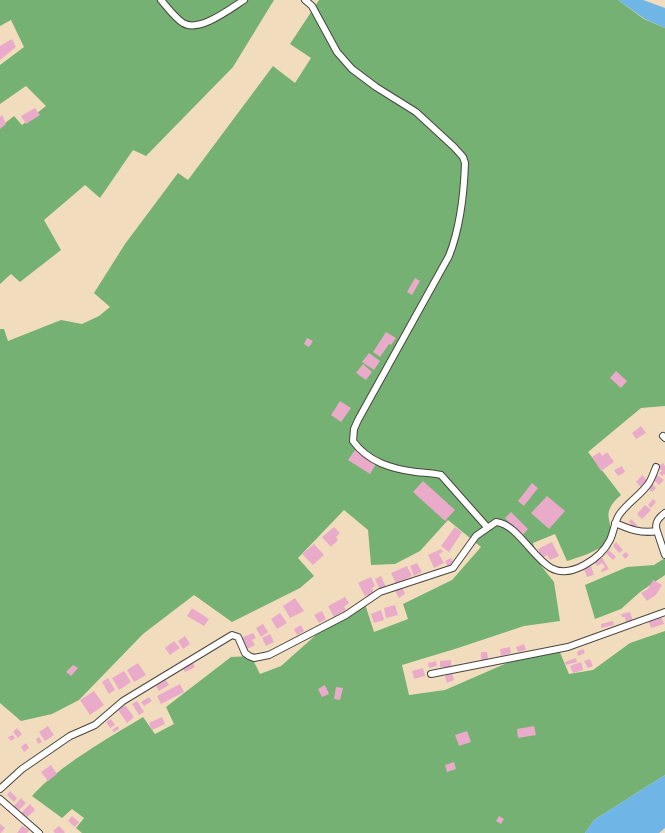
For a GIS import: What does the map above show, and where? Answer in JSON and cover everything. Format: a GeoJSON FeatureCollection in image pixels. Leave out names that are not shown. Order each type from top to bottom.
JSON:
{"type":"FeatureCollection","features":[{"type":"Feature","properties":{"kind":"street"},"geometry":{"type":"LineString","coordinates":[[161,0],[184,24],[196,25],[208,22],[244,0]]}},
{"type":"Feature","properties":{"kind":"street"},"geometry":{"type":"LineString","coordinates":[[305,0],[312,6],[337,52],[352,69],[376,87],[416,112],[454,147],[463,157],[465,163],[459,220],[455,241],[449,256],[358,420],[352,436],[353,441],[362,451],[384,466],[395,469],[441,475],[487,527]]}},
{"type":"Feature","properties":{"kind":"street"},"geometry":{"type":"LineString","coordinates":[[0,789],[22,769],[70,736],[95,725],[123,701],[232,635],[238,637],[245,653],[249,656],[254,658],[269,655],[346,615],[380,592],[453,568],[467,547],[487,527],[496,522],[507,525],[541,560],[552,568],[569,571],[582,566],[605,549],[611,539],[615,523],[620,513],[649,483],[656,467]]}},
{"type":"Feature","properties":{"kind":"street"},"geometry":{"type":"LineString","coordinates":[[665,513],[657,521],[655,526],[665,555]]}},
{"type":"Feature","properties":{"kind":"street"},"geometry":{"type":"LineString","coordinates":[[615,523],[634,532],[648,533],[657,531]]}},
{"type":"Feature","properties":{"kind":"street"},"geometry":{"type":"LineString","coordinates":[[431,674],[568,647],[665,612]]}},
{"type":"Feature","properties":{"kind":"street"},"geometry":{"type":"LineString","coordinates":[[0,799],[39,833]]}},
{"type":"Feature","properties":{"kind":"green space"},"geometry":{"type":"Polygon","coordinates":[[[0,0],[274,0],[233,67],[146,156],[133,150],[100,198],[85,185],[44,220],[61,250],[20,282],[11,274],[0,284],[0,127],[14,116],[22,125],[46,106],[26,86],[0,104],[0,65],[24,47],[11,20],[0,26],[0,0]]]}},
{"type":"Feature","properties":{"kind":"green space"},"geometry":{"type":"Polygon","coordinates":[[[319,0],[618,0],[644,19],[665,28],[665,406],[641,408],[588,452],[621,495],[610,508],[609,519],[611,529],[608,540],[605,544],[589,553],[567,561],[555,534],[533,543],[539,563],[554,582],[560,621],[524,626],[402,665],[409,695],[445,690],[507,663],[559,650],[569,674],[593,670],[630,643],[665,631],[665,775],[594,820],[585,833],[82,833],[76,828],[84,818],[72,809],[62,818],[32,796],[70,763],[99,743],[143,717],[155,734],[174,724],[166,707],[231,657],[251,656],[260,674],[281,666],[326,626],[365,604],[374,632],[408,619],[403,604],[452,580],[481,547],[448,520],[420,551],[395,564],[371,565],[368,530],[344,510],[298,558],[314,576],[300,588],[232,622],[194,595],[143,634],[79,700],[52,714],[21,721],[0,703],[0,329],[4,329],[8,341],[61,320],[82,324],[99,316],[110,307],[94,293],[125,244],[178,173],[188,180],[273,66],[295,83],[311,58],[290,44],[319,0]]]}},
{"type":"Feature","properties":{"kind":"green space"},"geometry":{"type":"Polygon","coordinates":[[[665,558],[665,575],[640,592],[621,609],[595,619],[585,585],[627,567],[654,565],[665,558]]]}},
{"type":"Feature","properties":{"kind":"water"},"geometry":{"type":"Polygon","coordinates":[[[618,0],[643,0],[665,8],[665,28],[645,19],[618,0]]]}},
{"type":"Feature","properties":{"kind":"water"},"geometry":{"type":"Polygon","coordinates":[[[665,775],[665,828],[659,833],[585,833],[594,820],[665,775]]]}},
{"type":"Feature","properties":{"kind":"building"},"geometry":{"type":"Polygon","coordinates":[[[12,39],[16,47],[0,60],[0,46],[12,39]]]}},
{"type":"Feature","properties":{"kind":"building"},"geometry":{"type":"Polygon","coordinates":[[[35,108],[40,115],[26,124],[21,116],[35,108]]]}},
{"type":"Feature","properties":{"kind":"building"},"geometry":{"type":"Polygon","coordinates":[[[2,115],[6,124],[0,129],[0,117],[2,115]]]}},
{"type":"Feature","properties":{"kind":"building"},"geometry":{"type":"Polygon","coordinates":[[[415,278],[420,281],[412,295],[407,292],[415,278]]]}},
{"type":"Feature","properties":{"kind":"building"},"geometry":{"type":"Polygon","coordinates":[[[386,332],[396,338],[391,345],[389,344],[380,357],[373,352],[386,332]]]}},
{"type":"Feature","properties":{"kind":"building"},"geometry":{"type":"Polygon","coordinates":[[[307,338],[313,341],[309,347],[304,344],[307,338]]]}},
{"type":"Feature","properties":{"kind":"building"},"geometry":{"type":"Polygon","coordinates":[[[369,353],[380,361],[374,370],[362,362],[369,353]]]}},
{"type":"Feature","properties":{"kind":"building"},"geometry":{"type":"Polygon","coordinates":[[[363,364],[372,372],[366,380],[356,373],[363,364]]]}},
{"type":"Feature","properties":{"kind":"building"},"geometry":{"type":"Polygon","coordinates":[[[616,371],[627,381],[621,388],[610,378],[616,371]]]}},
{"type":"Feature","properties":{"kind":"building"},"geometry":{"type":"Polygon","coordinates":[[[340,401],[351,408],[341,422],[331,415],[340,401]]]}},
{"type":"Feature","properties":{"kind":"building"},"geometry":{"type":"Polygon","coordinates":[[[641,426],[646,433],[636,439],[632,433],[641,426]]]}},
{"type":"Feature","properties":{"kind":"building"},"geometry":{"type":"Polygon","coordinates":[[[355,450],[376,464],[370,474],[348,460],[355,450]]]}},
{"type":"Feature","properties":{"kind":"building"},"geometry":{"type":"Polygon","coordinates":[[[600,452],[602,456],[607,452],[614,462],[601,471],[592,457],[600,452]]]}},
{"type":"Feature","properties":{"kind":"building"},"geometry":{"type":"Polygon","coordinates":[[[663,463],[665,466],[665,475],[664,474],[662,476],[659,473],[662,471],[658,467],[663,463]]]}},
{"type":"Feature","properties":{"kind":"building"},"geometry":{"type":"Polygon","coordinates":[[[622,466],[625,472],[618,476],[614,470],[622,466]]]}},
{"type":"Feature","properties":{"kind":"building"},"geometry":{"type":"Polygon","coordinates":[[[656,474],[664,480],[659,485],[652,478],[656,474]]]}},
{"type":"Feature","properties":{"kind":"building"},"geometry":{"type":"Polygon","coordinates":[[[642,475],[647,480],[641,487],[636,482],[642,475]]]}},
{"type":"Feature","properties":{"kind":"building"},"geometry":{"type":"Polygon","coordinates":[[[423,481],[455,510],[445,521],[413,492],[423,481]]]}},
{"type":"Feature","properties":{"kind":"building"},"geometry":{"type":"Polygon","coordinates":[[[532,483],[538,488],[524,506],[518,501],[532,483]]]}},
{"type":"Feature","properties":{"kind":"building"},"geometry":{"type":"Polygon","coordinates":[[[652,484],[656,488],[652,492],[648,488],[652,484]]]}},
{"type":"Feature","properties":{"kind":"building"},"geometry":{"type":"Polygon","coordinates":[[[547,496],[565,511],[549,529],[531,513],[547,496]]]}},
{"type":"Feature","properties":{"kind":"building"},"geometry":{"type":"Polygon","coordinates":[[[653,499],[656,502],[651,508],[648,505],[653,499]]]}},
{"type":"Feature","properties":{"kind":"building"},"geometry":{"type":"Polygon","coordinates":[[[645,505],[651,510],[642,519],[637,514],[645,505]]]}},
{"type":"Feature","properties":{"kind":"building"},"geometry":{"type":"Polygon","coordinates":[[[511,512],[528,529],[522,536],[505,518],[511,512]]]}},
{"type":"Feature","properties":{"kind":"building"},"geometry":{"type":"Polygon","coordinates":[[[631,519],[638,526],[635,528],[629,522],[631,519]]]}},
{"type":"Feature","properties":{"kind":"building"},"geometry":{"type":"Polygon","coordinates":[[[334,527],[340,533],[336,537],[338,540],[331,547],[322,537],[334,527]]]}},
{"type":"Feature","properties":{"kind":"building"},"geometry":{"type":"Polygon","coordinates":[[[455,527],[462,532],[449,552],[441,546],[455,527]]]}},
{"type":"Feature","properties":{"kind":"building"},"geometry":{"type":"Polygon","coordinates":[[[552,542],[559,556],[550,560],[547,555],[542,558],[538,549],[552,542]]]}},
{"type":"Feature","properties":{"kind":"building"},"geometry":{"type":"Polygon","coordinates":[[[616,542],[623,550],[619,553],[613,546],[616,542]]]}},
{"type":"Feature","properties":{"kind":"building"},"geometry":{"type":"Polygon","coordinates":[[[314,544],[324,555],[313,565],[302,554],[314,544]]]}},
{"type":"Feature","properties":{"kind":"building"},"geometry":{"type":"Polygon","coordinates":[[[441,549],[443,552],[439,554],[444,563],[434,568],[428,555],[441,549]]]}},
{"type":"Feature","properties":{"kind":"building"},"geometry":{"type":"Polygon","coordinates":[[[609,550],[616,557],[613,560],[606,553],[609,550]]]}},
{"type":"Feature","properties":{"kind":"building"},"geometry":{"type":"Polygon","coordinates":[[[626,552],[629,555],[625,559],[622,555],[626,552]]]}},
{"type":"Feature","properties":{"kind":"building"},"geometry":{"type":"Polygon","coordinates":[[[601,556],[609,569],[602,572],[601,570],[605,567],[602,563],[597,566],[594,560],[601,556]]]}},
{"type":"Feature","properties":{"kind":"building"},"geometry":{"type":"Polygon","coordinates":[[[451,558],[454,564],[448,567],[445,561],[451,558]]]}},
{"type":"Feature","properties":{"kind":"building"},"geometry":{"type":"Polygon","coordinates":[[[417,563],[422,572],[414,576],[410,566],[417,563]]]}},
{"type":"Feature","properties":{"kind":"building"},"geometry":{"type":"Polygon","coordinates":[[[407,566],[412,576],[396,584],[391,573],[407,566]]]}},
{"type":"Feature","properties":{"kind":"building"},"geometry":{"type":"Polygon","coordinates":[[[591,566],[594,575],[587,577],[584,569],[591,566]]]}},
{"type":"Feature","properties":{"kind":"building"},"geometry":{"type":"Polygon","coordinates":[[[381,576],[386,587],[380,590],[375,579],[381,576]]]}},
{"type":"Feature","properties":{"kind":"building"},"geometry":{"type":"Polygon","coordinates":[[[371,577],[375,586],[372,588],[374,594],[368,597],[367,595],[365,596],[358,583],[371,577]]]}},
{"type":"Feature","properties":{"kind":"building"},"geometry":{"type":"Polygon","coordinates":[[[653,580],[662,585],[656,595],[647,601],[641,593],[648,589],[653,580]]]}},
{"type":"Feature","properties":{"kind":"building"},"geometry":{"type":"Polygon","coordinates":[[[402,587],[405,594],[399,598],[395,591],[402,587]]]}},
{"type":"Feature","properties":{"kind":"building"},"geometry":{"type":"Polygon","coordinates":[[[345,597],[349,603],[344,607],[346,610],[334,617],[328,606],[345,597]]]}},
{"type":"Feature","properties":{"kind":"building"},"geometry":{"type":"Polygon","coordinates":[[[295,598],[304,611],[290,618],[283,606],[295,598]]]}},
{"type":"Feature","properties":{"kind":"building"},"geometry":{"type":"Polygon","coordinates":[[[395,605],[398,615],[386,618],[384,608],[395,605]]]}},
{"type":"Feature","properties":{"kind":"building"},"geometry":{"type":"Polygon","coordinates":[[[192,608],[209,619],[204,626],[187,616],[192,608]]]}},
{"type":"Feature","properties":{"kind":"building"},"geometry":{"type":"Polygon","coordinates":[[[381,610],[384,620],[374,623],[371,614],[381,610]]]}},
{"type":"Feature","properties":{"kind":"building"},"geometry":{"type":"Polygon","coordinates":[[[322,611],[326,619],[319,623],[314,615],[322,611]]]}},
{"type":"Feature","properties":{"kind":"building"},"geometry":{"type":"Polygon","coordinates":[[[630,612],[633,621],[626,623],[625,617],[622,617],[621,614],[630,612]]]}},
{"type":"Feature","properties":{"kind":"building"},"geometry":{"type":"Polygon","coordinates":[[[280,613],[287,623],[277,629],[271,619],[280,613]]]}},
{"type":"Feature","properties":{"kind":"building"},"geometry":{"type":"Polygon","coordinates":[[[661,616],[664,624],[651,628],[648,620],[661,616]]]}},
{"type":"Feature","properties":{"kind":"building"},"geometry":{"type":"Polygon","coordinates":[[[613,621],[614,625],[601,628],[601,624],[613,621]]]}},
{"type":"Feature","properties":{"kind":"building"},"geometry":{"type":"Polygon","coordinates":[[[263,624],[268,632],[261,637],[256,628],[263,624]]]}},
{"type":"Feature","properties":{"kind":"building"},"geometry":{"type":"Polygon","coordinates":[[[301,625],[304,631],[297,635],[294,629],[301,625]]]}},
{"type":"Feature","properties":{"kind":"building"},"geometry":{"type":"Polygon","coordinates":[[[253,633],[256,638],[252,640],[255,645],[247,649],[241,638],[253,633]]]}},
{"type":"Feature","properties":{"kind":"building"},"geometry":{"type":"Polygon","coordinates":[[[270,634],[274,642],[266,646],[262,638],[270,634]]]}},
{"type":"Feature","properties":{"kind":"building"},"geometry":{"type":"Polygon","coordinates":[[[185,636],[190,644],[183,649],[178,641],[185,636]]]}},
{"type":"Feature","properties":{"kind":"building"},"geometry":{"type":"Polygon","coordinates":[[[174,641],[180,648],[170,655],[165,648],[174,641]]]}},
{"type":"Feature","properties":{"kind":"building"},"geometry":{"type":"Polygon","coordinates":[[[524,644],[526,650],[518,652],[516,647],[524,644]]]}},
{"type":"Feature","properties":{"kind":"building"},"geometry":{"type":"Polygon","coordinates":[[[510,647],[511,653],[501,656],[500,649],[510,647]]]}},
{"type":"Feature","properties":{"kind":"building"},"geometry":{"type":"Polygon","coordinates":[[[583,649],[585,653],[578,656],[577,652],[583,649]]]}},
{"type":"Feature","properties":{"kind":"building"},"geometry":{"type":"Polygon","coordinates":[[[481,652],[487,652],[488,659],[481,660],[481,652]]]}},
{"type":"Feature","properties":{"kind":"building"},"geometry":{"type":"Polygon","coordinates":[[[576,658],[577,662],[566,665],[565,662],[576,658]]]}},
{"type":"Feature","properties":{"kind":"building"},"geometry":{"type":"Polygon","coordinates":[[[590,659],[593,666],[588,668],[584,661],[590,659]]]}},
{"type":"Feature","properties":{"kind":"building"},"geometry":{"type":"Polygon","coordinates":[[[451,660],[451,667],[440,667],[440,661],[451,660]]]}},
{"type":"Feature","properties":{"kind":"building"},"geometry":{"type":"Polygon","coordinates":[[[192,661],[195,667],[185,672],[182,667],[192,661]]]}},
{"type":"Feature","properties":{"kind":"building"},"geometry":{"type":"Polygon","coordinates":[[[436,661],[437,666],[429,668],[428,663],[436,661]]]}},
{"type":"Feature","properties":{"kind":"building"},"geometry":{"type":"Polygon","coordinates":[[[581,662],[583,670],[573,673],[570,666],[581,662]]]}},
{"type":"Feature","properties":{"kind":"building"},"geometry":{"type":"Polygon","coordinates":[[[138,663],[146,675],[134,682],[127,670],[138,663]]]}},
{"type":"Feature","properties":{"kind":"building"},"geometry":{"type":"Polygon","coordinates":[[[73,665],[78,668],[71,676],[66,672],[73,665]]]}},
{"type":"Feature","properties":{"kind":"building"},"geometry":{"type":"Polygon","coordinates":[[[423,668],[425,676],[414,679],[412,671],[423,668]]]}},
{"type":"Feature","properties":{"kind":"building"},"geometry":{"type":"Polygon","coordinates":[[[124,671],[131,682],[119,690],[112,678],[124,671]]]}},
{"type":"Feature","properties":{"kind":"building"},"geometry":{"type":"Polygon","coordinates":[[[452,673],[454,680],[447,683],[445,676],[452,673]]]}},
{"type":"Feature","properties":{"kind":"building"},"geometry":{"type":"Polygon","coordinates":[[[108,678],[115,690],[109,694],[102,682],[108,678]]]}},
{"type":"Feature","properties":{"kind":"building"},"geometry":{"type":"Polygon","coordinates":[[[166,680],[169,685],[159,691],[156,686],[166,680]]]}},
{"type":"Feature","properties":{"kind":"building"},"geometry":{"type":"Polygon","coordinates":[[[180,684],[184,692],[161,704],[157,696],[180,684]]]}},
{"type":"Feature","properties":{"kind":"building"},"geometry":{"type":"Polygon","coordinates":[[[325,685],[329,694],[322,697],[318,689],[325,685]]]}},
{"type":"Feature","properties":{"kind":"building"},"geometry":{"type":"Polygon","coordinates":[[[336,687],[343,688],[340,700],[334,699],[336,687]]]}},
{"type":"Feature","properties":{"kind":"building"},"geometry":{"type":"Polygon","coordinates":[[[94,691],[104,705],[90,715],[80,700],[94,691]]]}},
{"type":"Feature","properties":{"kind":"building"},"geometry":{"type":"Polygon","coordinates":[[[149,697],[152,701],[144,706],[141,702],[149,697]]]}},
{"type":"Feature","properties":{"kind":"building"},"geometry":{"type":"Polygon","coordinates":[[[137,701],[144,712],[139,715],[132,704],[137,701]]]}},
{"type":"Feature","properties":{"kind":"building"},"geometry":{"type":"Polygon","coordinates":[[[125,705],[134,717],[127,723],[118,710],[125,705]]]}},
{"type":"Feature","properties":{"kind":"building"},"geometry":{"type":"Polygon","coordinates":[[[162,717],[165,724],[152,730],[149,723],[162,717]]]}},
{"type":"Feature","properties":{"kind":"building"},"geometry":{"type":"Polygon","coordinates":[[[111,719],[115,725],[110,728],[106,722],[111,719]]]}},
{"type":"Feature","properties":{"kind":"building"},"geometry":{"type":"Polygon","coordinates":[[[48,726],[54,735],[45,741],[39,732],[48,726]]]}},
{"type":"Feature","properties":{"kind":"building"},"geometry":{"type":"Polygon","coordinates":[[[118,726],[119,729],[114,732],[112,730],[118,726]]]}},
{"type":"Feature","properties":{"kind":"building"},"geometry":{"type":"Polygon","coordinates":[[[534,726],[536,735],[518,738],[517,729],[534,726]]]}},
{"type":"Feature","properties":{"kind":"building"},"geometry":{"type":"Polygon","coordinates":[[[17,728],[22,734],[18,738],[13,732],[17,728]]]}},
{"type":"Feature","properties":{"kind":"building"},"geometry":{"type":"Polygon","coordinates":[[[467,731],[471,742],[459,746],[455,735],[467,731]]]}},
{"type":"Feature","properties":{"kind":"building"},"geometry":{"type":"Polygon","coordinates":[[[13,735],[15,738],[11,741],[8,737],[13,735]]]}},
{"type":"Feature","properties":{"kind":"building"},"geometry":{"type":"Polygon","coordinates":[[[39,737],[42,742],[38,744],[36,739],[39,737]]]}},
{"type":"Feature","properties":{"kind":"building"},"geometry":{"type":"Polygon","coordinates":[[[26,743],[29,748],[24,752],[21,747],[26,743]]]}},
{"type":"Feature","properties":{"kind":"building"},"geometry":{"type":"Polygon","coordinates":[[[454,762],[456,769],[447,772],[445,765],[454,762]]]}},
{"type":"Feature","properties":{"kind":"building"},"geometry":{"type":"Polygon","coordinates":[[[51,765],[57,774],[48,781],[41,772],[51,765]]]}},
{"type":"Feature","properties":{"kind":"building"},"geometry":{"type":"Polygon","coordinates":[[[10,791],[17,798],[14,802],[7,795],[10,791]]]}},
{"type":"Feature","properties":{"kind":"building"},"geometry":{"type":"Polygon","coordinates":[[[21,798],[26,803],[19,810],[14,806],[21,798]]]}},
{"type":"Feature","properties":{"kind":"building"},"geometry":{"type":"Polygon","coordinates":[[[30,804],[35,810],[26,818],[21,813],[30,804]]]}},
{"type":"Feature","properties":{"kind":"building"},"geometry":{"type":"Polygon","coordinates":[[[72,816],[79,822],[75,827],[68,821],[72,816]]]}},
{"type":"Feature","properties":{"kind":"building"},"geometry":{"type":"Polygon","coordinates":[[[499,816],[504,819],[501,824],[496,821],[499,816]]]}},
{"type":"Feature","properties":{"kind":"building"},"geometry":{"type":"Polygon","coordinates":[[[0,824],[5,828],[1,833],[0,833],[0,824]]]}},
{"type":"Feature","properties":{"kind":"building"},"geometry":{"type":"Polygon","coordinates":[[[22,826],[29,830],[27,833],[17,833],[22,826]]]}},
{"type":"Feature","properties":{"kind":"building"},"geometry":{"type":"Polygon","coordinates":[[[59,826],[65,832],[64,833],[55,833],[53,831],[59,826]]]}}]}
